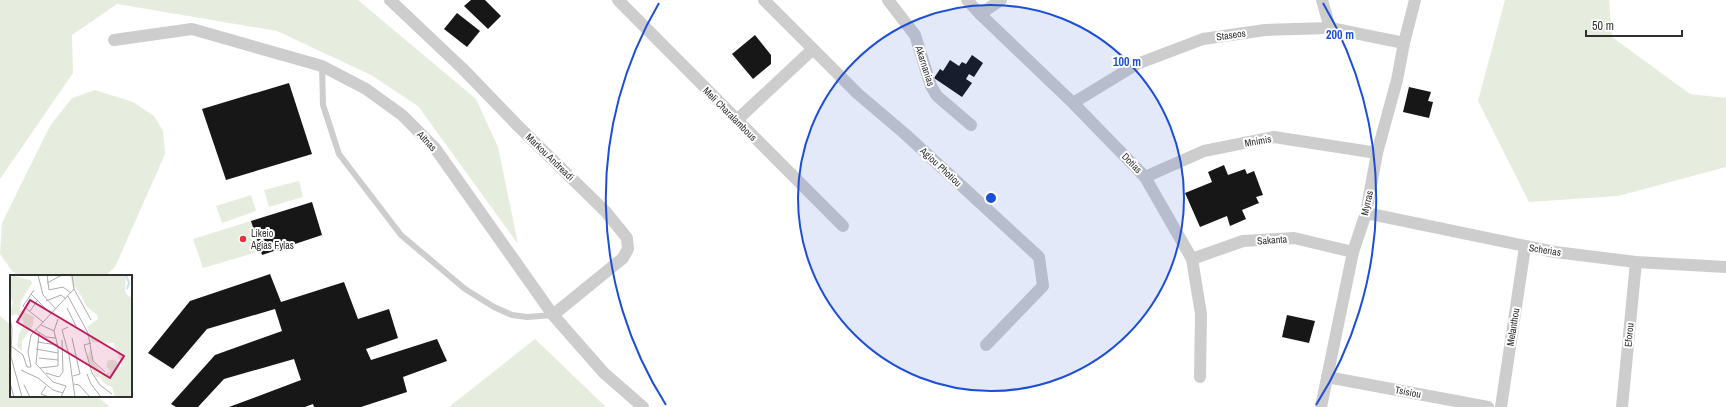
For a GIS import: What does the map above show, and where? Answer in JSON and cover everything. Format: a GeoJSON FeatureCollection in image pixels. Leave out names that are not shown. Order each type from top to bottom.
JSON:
{"type":"FeatureCollection","features":[{"type":"Feature","properties":{"kind":"street","name":"Markou Andreadi"},"geometry":{"type":"LineString","coordinates":[[390,0],[463,69],[519,127],[606,212],[627,238],[628,249],[623,258],[553,315]]}},
{"type":"Feature","properties":{"kind":"street","name":"Meli Charalambous"},"geometry":{"type":"LineString","coordinates":[[618,0],[843,226]]}},
{"type":"Feature","properties":{"kind":"street","name":"Agiou Photiou"},"geometry":{"type":"LineString","coordinates":[[764,0],[858,94],[910,138],[1039,257],[1043,286],[986,345]]}},
{"type":"Feature","properties":{"kind":"street","name":"Akarnanias"},"geometry":{"type":"LineString","coordinates":[[888,0],[915,35],[931,86],[937,96],[971,125]]}},
{"type":"Feature","properties":{"kind":"street","name":"Dotias"},"geometry":{"type":"LineString","coordinates":[[967,0],[1073,103],[1145,177],[1192,259],[1201,314],[1200,377]]}},
{"type":"Feature","properties":{"kind":"street"},"geometry":{"type":"LineString","coordinates":[[980,14],[1001,0]]}},
{"type":"Feature","properties":{"kind":"street"},"geometry":{"type":"LineString","coordinates":[[1322,0],[1330,28]]}},
{"type":"Feature","properties":{"kind":"street","name":"Myrras"},"geometry":{"type":"LineString","coordinates":[[1321,407],[1353,252],[1366,213],[1376,153],[1397,80],[1404,43],[1415,0]]}},
{"type":"Feature","properties":{"kind":"street","name":"Staseos"},"geometry":{"type":"LineString","coordinates":[[1073,103],[1137,64],[1203,39],[1265,30],[1330,28],[1404,43]]}},
{"type":"Feature","properties":{"kind":"street","name":"Aitnas"},"geometry":{"type":"LineString","coordinates":[[114,40],[192,29],[322,66],[366,89],[402,115],[435,148],[553,315],[604,373],[643,407]]}},
{"type":"Feature","properties":{"kind":"street"},"geometry":{"type":"LineString","coordinates":[[737,120],[813,49]]}},
{"type":"Feature","properties":{"kind":"street","name":"Mnimis"},"geometry":{"type":"LineString","coordinates":[[1145,177],[1204,151],[1274,137],[1376,153]]}},
{"type":"Feature","properties":{"kind":"street","name":"Scherias"},"geometry":{"type":"LineString","coordinates":[[1366,213],[1525,247],[1636,262],[1726,268]]}},
{"type":"Feature","properties":{"kind":"street","name":"Sakanta"},"geometry":{"type":"LineString","coordinates":[[1192,259],[1244,242],[1294,238],[1353,252]]}},
{"type":"Feature","properties":{"kind":"street","name":"Melanthou"},"geometry":{"type":"LineString","coordinates":[[1501,407],[1525,247]]}},
{"type":"Feature","properties":{"kind":"street","name":"Eforou"},"geometry":{"type":"LineString","coordinates":[[1622,407],[1636,262]]}},
{"type":"Feature","properties":{"kind":"street","name":"Tsisiou"},"geometry":{"type":"LineString","coordinates":[[1328,377],[1488,407]]}},
{"type":"Feature","properties":{"kind":"lane"},"geometry":{"type":"LineString","coordinates":[[322,66],[323,105],[339,154],[402,235],[464,290],[494,307],[512,315],[527,317],[553,315]]}},
{"type":"Feature","properties":{"kind":"green space"},"geometry":{"type":"Polygon","coordinates":[[[0,0],[358,0],[476,99],[498,147],[518,244],[418,106],[371,75],[277,31],[117,4],[72,35],[73,73],[0,179],[0,0]]]}},
{"type":"Feature","properties":{"kind":"green space"},"geometry":{"type":"Polygon","coordinates":[[[1505,0],[1609,0],[1612,37],[1690,94],[1726,98],[1726,167],[1618,196],[1529,202],[1478,101],[1505,0]]]}},
{"type":"Feature","properties":{"kind":"green space"},"geometry":{"type":"Polygon","coordinates":[[[95,90],[133,102],[154,116],[163,131],[165,154],[115,267],[106,275],[18,275],[12,271],[0,254],[2,223],[50,126],[72,98],[95,90]]]}},
{"type":"Feature","properties":{"kind":"green space"},"geometry":{"type":"Polygon","coordinates":[[[299,181],[303,197],[269,207],[264,190],[299,181]]]}},
{"type":"Feature","properties":{"kind":"green space"},"geometry":{"type":"Polygon","coordinates":[[[251,195],[256,211],[222,223],[216,206],[251,195]]]}},
{"type":"Feature","properties":{"kind":"green space"},"geometry":{"type":"Polygon","coordinates":[[[251,221],[261,251],[203,268],[193,239],[251,221]]]}},
{"type":"Feature","properties":{"kind":"green space"},"geometry":{"type":"Polygon","coordinates":[[[0,316],[10,324],[10,397],[98,397],[110,407],[0,407],[0,316]]]}},
{"type":"Feature","properties":{"kind":"green space"},"geometry":{"type":"Polygon","coordinates":[[[535,339],[606,407],[449,407],[535,339]]]}},
{"type":"Feature","properties":{"kind":"building"},"geometry":{"type":"Polygon","coordinates":[[[471,0],[485,0],[501,16],[488,29],[464,6],[471,0]]]}},
{"type":"Feature","properties":{"kind":"building"},"geometry":{"type":"Polygon","coordinates":[[[457,13],[480,31],[467,47],[444,29],[457,13]]]}},
{"type":"Feature","properties":{"kind":"building"},"geometry":{"type":"Polygon","coordinates":[[[755,35],[771,55],[771,64],[753,79],[732,54],[755,35]]]}},
{"type":"Feature","properties":{"kind":"building"},"geometry":{"type":"Polygon","coordinates":[[[972,55],[983,63],[974,77],[969,74],[966,79],[972,83],[962,97],[934,78],[940,69],[943,71],[950,60],[959,66],[962,62],[966,64],[972,55]]]}},
{"type":"Feature","properties":{"kind":"building"},"geometry":{"type":"Polygon","coordinates":[[[289,83],[312,154],[226,180],[202,109],[289,83]]]}},
{"type":"Feature","properties":{"kind":"building"},"geometry":{"type":"Polygon","coordinates":[[[1409,87],[1431,92],[1428,101],[1433,102],[1429,118],[1403,112],[1409,87]]]}},
{"type":"Feature","properties":{"kind":"building"},"geometry":{"type":"Polygon","coordinates":[[[1224,165],[1228,175],[1245,169],[1247,174],[1254,171],[1263,195],[1256,197],[1259,203],[1242,210],[1246,219],[1230,226],[1227,216],[1200,227],[1185,193],[1212,182],[1208,172],[1224,165]]]}},
{"type":"Feature","properties":{"kind":"building"},"geometry":{"type":"Polygon","coordinates":[[[312,202],[322,235],[262,255],[251,221],[312,202]]]}},
{"type":"Feature","properties":{"kind":"building"},"geometry":{"type":"Polygon","coordinates":[[[270,274],[281,302],[344,282],[358,319],[389,309],[398,338],[366,349],[371,360],[437,339],[447,361],[403,377],[407,392],[361,407],[314,407],[313,404],[305,407],[229,407],[301,380],[294,359],[224,379],[198,407],[176,407],[171,404],[215,355],[282,331],[275,309],[207,329],[173,369],[148,353],[190,301],[270,274]]]}},
{"type":"Feature","properties":{"kind":"building"},"geometry":{"type":"Polygon","coordinates":[[[1287,315],[1315,321],[1309,343],[1282,337],[1287,315]]]}},
{"type":"Feature","properties":{"kind":"place","name":"Likeio Agias Fylas"},"geometry":{"type":"Point","coordinates":[243,239]}}]}
